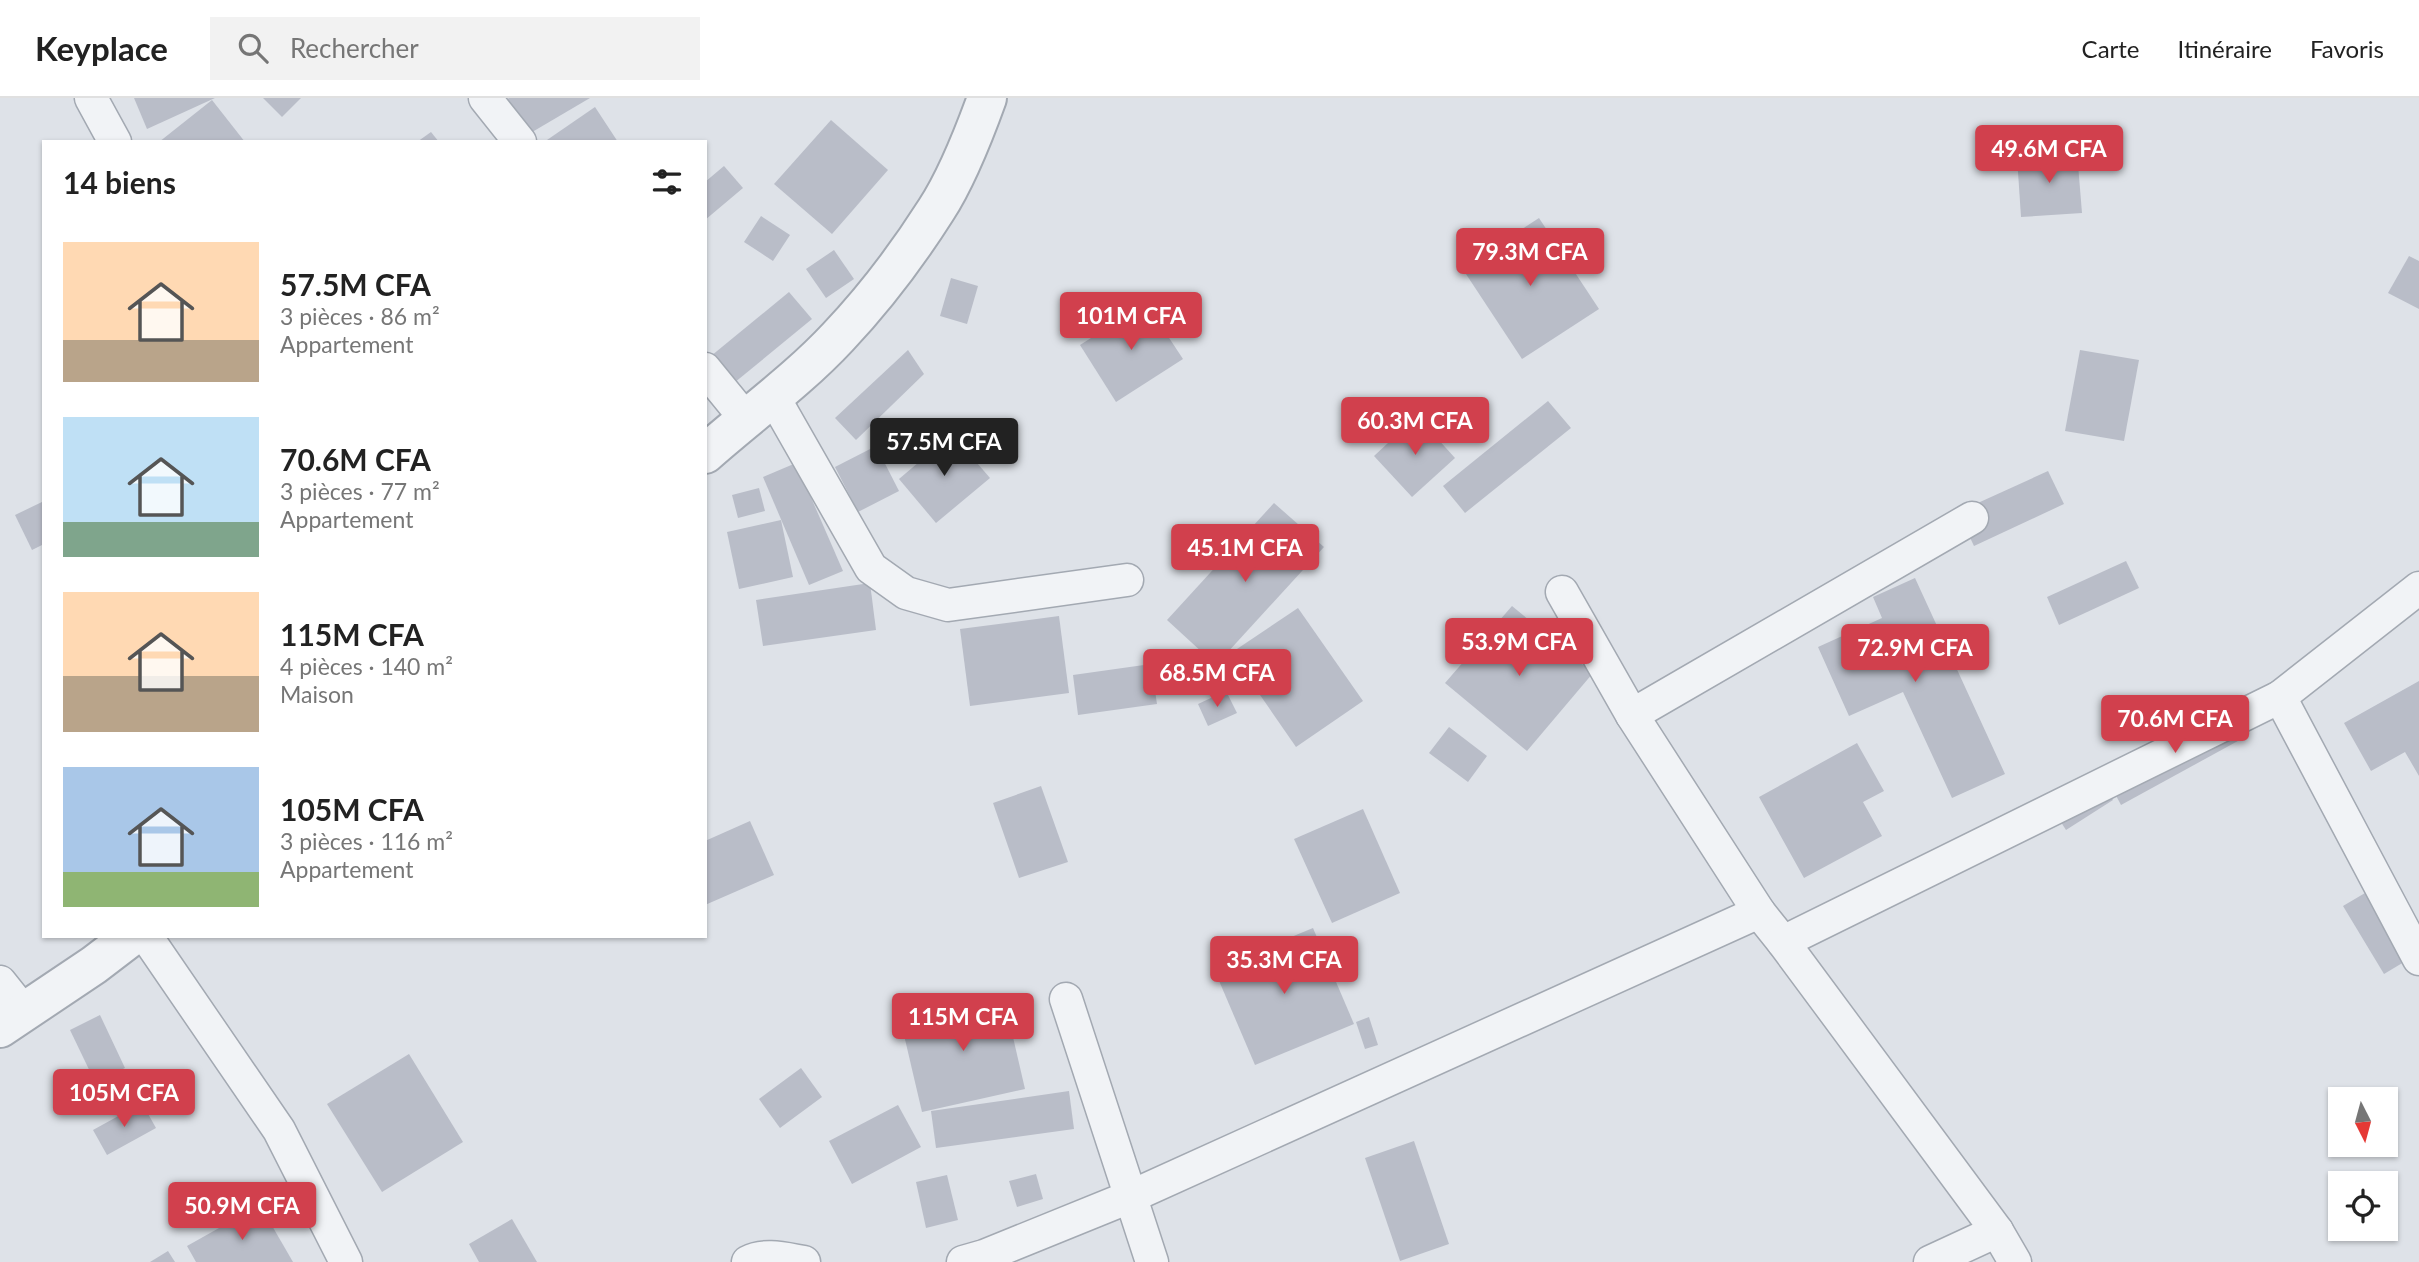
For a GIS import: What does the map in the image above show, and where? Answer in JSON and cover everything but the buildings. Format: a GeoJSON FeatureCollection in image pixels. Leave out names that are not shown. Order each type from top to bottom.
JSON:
{"type":"FeatureCollection","features":[{"type":"Feature","properties":{"kind":"street"},"geometry":{"type":"LineString","coordinates":[[91,98],[114,140]]}},
{"type":"Feature","properties":{"kind":"street"},"geometry":{"type":"LineString","coordinates":[[485,98],[518,140]]}},
{"type":"Feature","properties":{"kind":"street"},"geometry":{"type":"LineString","coordinates":[[707,451],[760,408],[838,337],[892,272],[938,208],[974,135],[987,98]]}},
{"type":"Feature","properties":{"kind":"street"},"geometry":{"type":"LineString","coordinates":[[707,370],[760,408],[870,568],[906,593],[948,606],[1127,580]]}},
{"type":"Feature","properties":{"kind":"street"},"geometry":{"type":"LineString","coordinates":[[1632,715],[1972,518]]}},
{"type":"Feature","properties":{"kind":"street"},"geometry":{"type":"LineString","coordinates":[[1783,942],[2280,697],[2419,588]]}},
{"type":"Feature","properties":{"kind":"street"},"geometry":{"type":"LineString","coordinates":[[1562,592],[1632,715],[1759,912],[1997,1231],[2015,1262]]}},
{"type":"Feature","properties":{"kind":"street"},"geometry":{"type":"LineString","coordinates":[[2280,697],[2419,959]]}},
{"type":"Feature","properties":{"kind":"street"},"geometry":{"type":"LineString","coordinates":[[963,1262],[1132,1196],[1759,912]]}},
{"type":"Feature","properties":{"kind":"street"},"geometry":{"type":"LineString","coordinates":[[0,982],[12,1020],[129,938]]}},
{"type":"Feature","properties":{"kind":"street"},"geometry":{"type":"LineString","coordinates":[[147,938],[279,1130],[346,1262]]}},
{"type":"Feature","properties":{"kind":"street"},"geometry":{"type":"LineString","coordinates":[[1066,999],[1152,1262]]}},
{"type":"Feature","properties":{"kind":"street"},"geometry":{"type":"LineString","coordinates":[[1930,1262],[1997,1231]]}},
{"type":"Feature","properties":{"kind":"street"},"geometry":{"type":"LineString","coordinates":[[748,1262],[756,1258],[784,1258],[804,1262]]}}]}
